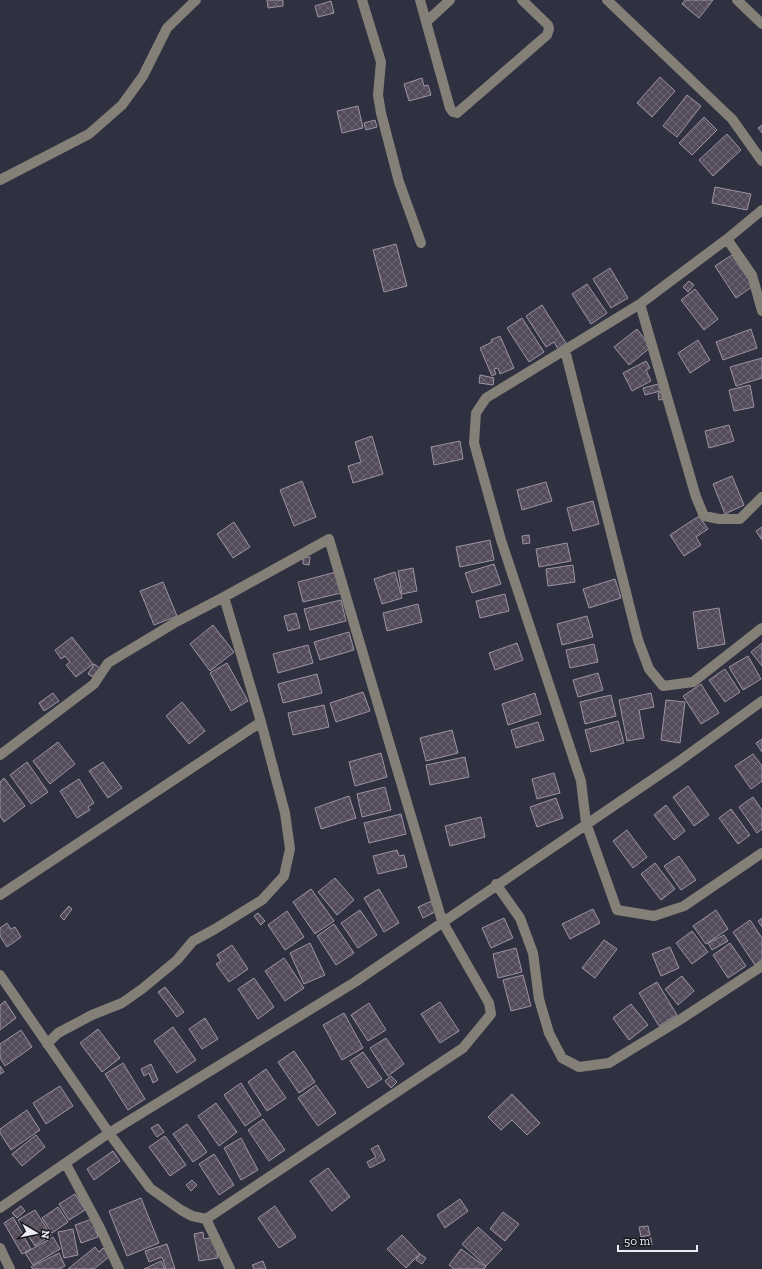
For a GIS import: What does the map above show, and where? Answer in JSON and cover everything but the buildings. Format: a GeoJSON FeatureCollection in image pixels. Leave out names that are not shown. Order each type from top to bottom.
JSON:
{"type":"FeatureCollection","features":[{"type":"Feature","properties":{"kind":"street"},"geometry":{"type":"LineString","coordinates":[[0,180],[89,134],[122,105],[143,76],[167,28],[196,0]]}},
{"type":"Feature","properties":{"kind":"street"},"geometry":{"type":"LineString","coordinates":[[362,0],[381,62],[378,95],[381,113],[399,182],[421,243]]}},
{"type":"Feature","properties":{"kind":"street"},"geometry":{"type":"LineString","coordinates":[[420,0],[450,108],[453,112],[457,113],[547,34],[549,29],[548,25],[522,0]]}},
{"type":"Feature","properties":{"kind":"street"},"geometry":{"type":"LineString","coordinates":[[426,22],[450,0]]}},
{"type":"Feature","properties":{"kind":"street"},"geometry":{"type":"LineString","coordinates":[[607,0],[732,119],[762,161]]}},
{"type":"Feature","properties":{"kind":"street"},"geometry":{"type":"LineString","coordinates":[[737,0],[762,24]]}},
{"type":"Feature","properties":{"kind":"street"},"geometry":{"type":"LineString","coordinates":[[762,210],[727,239],[640,304],[486,398],[476,413],[474,443],[501,540],[581,780],[586,824],[617,910],[654,916],[684,906],[762,852]]}},
{"type":"Feature","properties":{"kind":"street"},"geometry":{"type":"LineString","coordinates":[[727,239],[752,275],[762,311]]}},
{"type":"Feature","properties":{"kind":"street"},"geometry":{"type":"LineString","coordinates":[[640,304],[696,497],[704,516],[719,520],[740,519],[762,497]]}},
{"type":"Feature","properties":{"kind":"street"},"geometry":{"type":"LineString","coordinates":[[565,350],[638,640],[649,669],[663,686],[693,682],[762,628]]}},
{"type":"Feature","properties":{"kind":"street"},"geometry":{"type":"LineString","coordinates":[[0,975],[109,1133],[150,1188],[181,1210],[192,1216],[206,1219],[463,1048],[490,1014],[489,1003],[442,921],[329,539],[176,622],[108,663],[94,684],[1,751]]}},
{"type":"Feature","properties":{"kind":"street"},"geometry":{"type":"LineString","coordinates":[[47,1044],[58,1033],[92,1015],[122,1003],[142,989],[177,960],[193,941],[262,900],[284,876],[290,849],[285,813],[261,722],[224,597]]}},
{"type":"Feature","properties":{"kind":"street"},"geometry":{"type":"LineString","coordinates":[[0,1208],[109,1133],[355,982],[496,884],[678,762],[762,701]]}},
{"type":"Feature","properties":{"kind":"street"},"geometry":{"type":"LineString","coordinates":[[0,895],[261,722]]}},
{"type":"Feature","properties":{"kind":"street"},"geometry":{"type":"LineString","coordinates":[[496,884],[520,918],[533,953],[539,999],[549,1033],[562,1058],[579,1067],[609,1063],[678,1021],[762,966]]}},
{"type":"Feature","properties":{"kind":"street"},"geometry":{"type":"LineString","coordinates":[[66,1164],[100,1228],[118,1269]]}},
{"type":"Feature","properties":{"kind":"street"},"geometry":{"type":"LineString","coordinates":[[206,1219],[230,1269]]}},
{"type":"Feature","properties":{"kind":"street"},"geometry":{"type":"LineString","coordinates":[[0,1248],[10,1269]]}}]}
